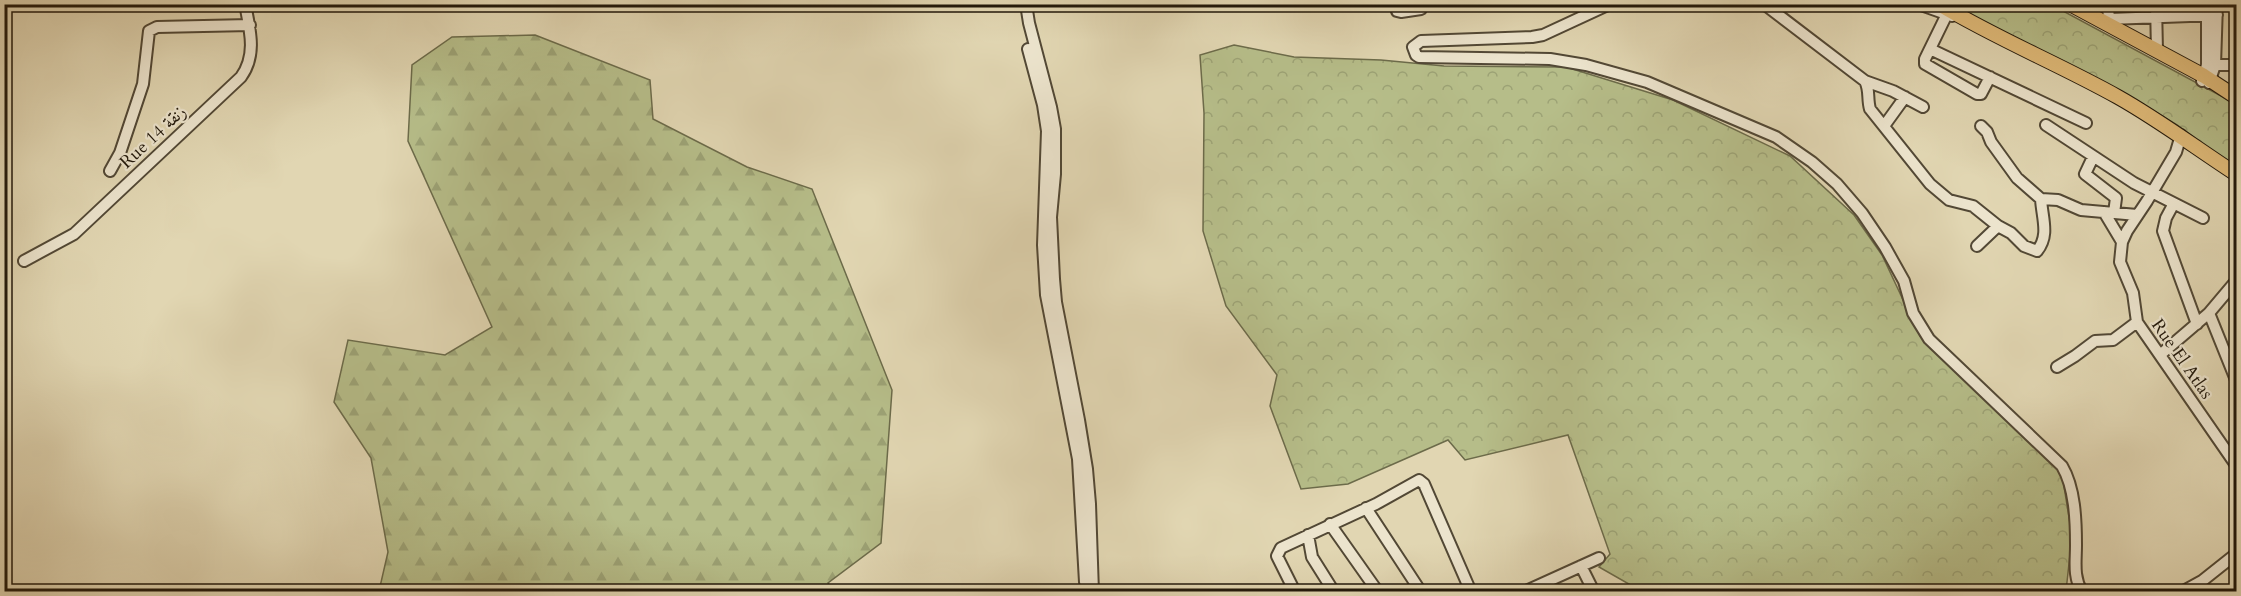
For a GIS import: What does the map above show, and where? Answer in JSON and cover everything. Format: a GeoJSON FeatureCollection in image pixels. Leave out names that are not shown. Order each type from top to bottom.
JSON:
{"type":"FeatureCollection","features":[{"type":"Feature","properties":{"kind":"main road"},"geometry":{"type":"LineString","coordinates":[[2058,4],[2209,77]]}},
{"type":"Feature","properties":{"kind":"main road"},"geometry":{"type":"LineString","coordinates":[[2070,4],[2109,22],[2157,51],[2209,77],[2236,97]]}},
{"type":"Feature","properties":{"kind":"main road"},"geometry":{"type":"LineString","coordinates":[[1943,9],[2095,84],[2150,115],[2236,174]]}},
{"type":"Feature","properties":{"kind":"street","name":"Rue 14 زنقة"},"geometry":{"type":"LineString","coordinates":[[24,261],[74,234],[241,77],[251,58],[250,25],[245,4]]}},
{"type":"Feature","properties":{"kind":"street"},"geometry":{"type":"LineString","coordinates":[[1019,4],[1047,131],[1043,244],[1046,296],[1078,459],[1086,591]]}},
{"type":"Feature","properties":{"kind":"street"},"geometry":{"type":"LineString","coordinates":[[1026,4],[1052,107],[1055,129],[1055,174],[1051,217],[1054,291],[1087,469],[1093,591]]}},
{"type":"Feature","properties":{"kind":"street"},"geometry":{"type":"LineString","coordinates":[[1395,4],[1396,11],[1401,12],[1421,9],[1423,4]]}},
{"type":"Feature","properties":{"kind":"street"},"geometry":{"type":"LineString","coordinates":[[1610,4],[1543,35],[1421,41],[1413,47],[1413,51],[1419,57],[1550,59],[1624,75],[1647,82],[1776,137],[1812,162],[1837,184],[1862,213],[1885,247],[1904,281],[1917,323],[1929,339],[2062,466],[2072,491],[2076,543],[2075,573],[2082,591]]}},
{"type":"Feature","properties":{"kind":"street"},"geometry":{"type":"LineString","coordinates":[[1764,4],[1865,81],[1923,107]]}},
{"type":"Feature","properties":{"kind":"street"},"geometry":{"type":"LineString","coordinates":[[1918,4],[1943,9],[1925,64],[1977,94],[1981,94],[1990,77]]}},
{"type":"Feature","properties":{"kind":"street"},"geometry":{"type":"LineString","coordinates":[[2108,4],[2109,22],[2212,10],[2209,77],[2236,65]]}},
{"type":"Feature","properties":{"kind":"street"},"geometry":{"type":"LineString","coordinates":[[2156,4],[2157,51]]}},
{"type":"Feature","properties":{"kind":"street"},"geometry":{"type":"LineString","coordinates":[[110,171],[120,153],[143,84],[149,31],[157,27],[250,25]]}},
{"type":"Feature","properties":{"kind":"street"},"geometry":{"type":"LineString","coordinates":[[1930,49],[2086,123]]}},
{"type":"Feature","properties":{"kind":"street"},"geometry":{"type":"LineString","coordinates":[[1865,81],[1869,90],[1870,109],[1930,184],[1949,200],[1973,206],[1998,226],[2011,233],[2029,250],[2037,251],[2044,240],[2041,199]]}},
{"type":"Feature","properties":{"kind":"street"},"geometry":{"type":"LineString","coordinates":[[1884,126],[1905,97]]}},
{"type":"Feature","properties":{"kind":"street"},"geometry":{"type":"LineString","coordinates":[[2046,125],[2151,193],[2203,218]]}},
{"type":"Feature","properties":{"kind":"street"},"geometry":{"type":"LineString","coordinates":[[1981,126],[1988,132],[1991,142],[2017,178],[2041,199],[2058,200],[2080,210],[2137,215]]}},
{"type":"Feature","properties":{"kind":"street"},"geometry":{"type":"LineString","coordinates":[[2122,242],[2131,222],[2176,152],[2181,135]]}},
{"type":"Feature","properties":{"kind":"street"},"geometry":{"type":"LineString","coordinates":[[2093,157],[2085,174],[2116,198],[2109,212],[2122,242]]}},
{"type":"Feature","properties":{"kind":"street"},"geometry":{"type":"LineString","coordinates":[[2174,205],[2164,223],[2163,231],[2197,324]]}},
{"type":"Feature","properties":{"kind":"street"},"geometry":{"type":"LineString","coordinates":[[1977,246],[1998,226]]}},
{"type":"Feature","properties":{"kind":"street","name":"Rue El Atlas"},"geometry":{"type":"LineString","coordinates":[[2122,242],[2120,262],[2133,293],[2137,322],[2236,465]]}},
{"type":"Feature","properties":{"kind":"street"},"geometry":{"type":"LineString","coordinates":[[2160,355],[2209,313],[2236,281]]}},
{"type":"Feature","properties":{"kind":"street"},"geometry":{"type":"LineString","coordinates":[[2209,313],[2236,380]]}},
{"type":"Feature","properties":{"kind":"street"},"geometry":{"type":"LineString","coordinates":[[2057,367],[2095,340],[2113,340],[2137,322]]}},
{"type":"Feature","properties":{"kind":"street"},"geometry":{"type":"LineString","coordinates":[[1295,591],[1282,567],[1278,553],[1281,548],[1366,508],[1416,481],[1422,481],[1471,591]]}},
{"type":"Feature","properties":{"kind":"street"},"geometry":{"type":"LineString","coordinates":[[1366,508],[1421,591]]}},
{"type":"Feature","properties":{"kind":"street"},"geometry":{"type":"LineString","coordinates":[[1330,524],[1378,591]]}},
{"type":"Feature","properties":{"kind":"street"},"geometry":{"type":"LineString","coordinates":[[1308,536],[1312,557],[1334,591]]}},
{"type":"Feature","properties":{"kind":"street"},"geometry":{"type":"LineString","coordinates":[[2183,591],[2202,581],[2236,555]]}},
{"type":"Feature","properties":{"kind":"street"},"geometry":{"type":"LineString","coordinates":[[1524,591],[1599,558]]}},
{"type":"Feature","properties":{"kind":"street"},"geometry":{"type":"LineString","coordinates":[[1581,566],[1594,591]]}},
{"type":"Feature","properties":{"kind":"street"},"geometry":{"type":"LineString","coordinates":[[2231,591],[2236,587]]}},
{"type":"Feature","properties":{"kind":"green space"},"geometry":{"type":"Polygon","coordinates":[[[1949,5],[2052,5],[2236,104],[2236,168],[2177,125],[2127,95],[1949,5]]]}},
{"type":"Feature","properties":{"kind":"green space"},"geometry":{"type":"Polygon","coordinates":[[[535,35],[650,80],[653,119],[747,167],[812,189],[892,390],[881,543],[828,583],[833,591],[379,591],[388,552],[371,458],[334,402],[348,340],[445,355],[492,327],[408,141],[412,65],[452,37],[535,35]]]}},
{"type":"Feature","properties":{"kind":"green space"},"geometry":{"type":"Polygon","coordinates":[[[1234,45],[1294,57],[1381,60],[1444,66],[1566,67],[1673,100],[1790,156],[1854,215],[1882,255],[1920,336],[2019,426],[2062,474],[2072,536],[2066,591],[1641,591],[1599,567],[1610,554],[1568,435],[1465,460],[1448,440],[1348,484],[1301,489],[1270,406],[1277,375],[1226,306],[1203,231],[1204,113],[1200,55],[1234,45]]]}}]}
